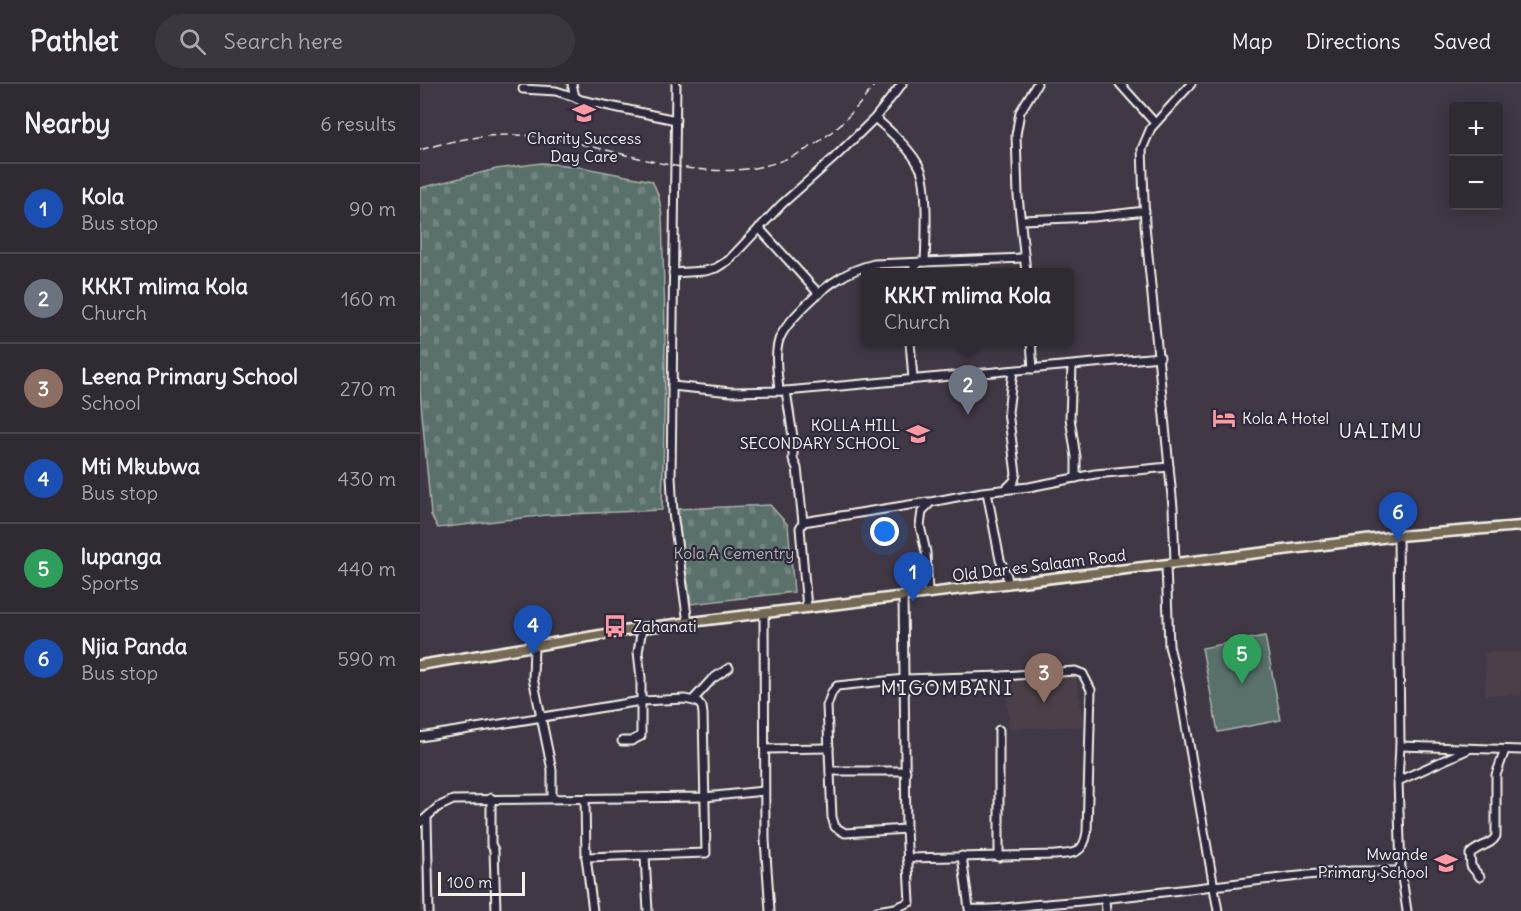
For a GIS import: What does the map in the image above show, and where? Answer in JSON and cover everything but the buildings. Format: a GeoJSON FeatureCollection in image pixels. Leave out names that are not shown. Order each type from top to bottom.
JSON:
{"type":"FeatureCollection","features":[{"type":"Feature","properties":{"kind":"main road","name":"Old Dar es Salaam Road"},"geometry":{"type":"LineString","coordinates":[[420,665],[642,628],[1398,536],[1521,526]]}},
{"type":"Feature","properties":{"kind":"street"},"geometry":{"type":"LineString","coordinates":[[556,91],[571,84],[575,97]]}},
{"type":"Feature","properties":{"kind":"street"},"geometry":{"type":"LineString","coordinates":[[676,84],[671,476],[673,513],[688,623]]}},
{"type":"Feature","properties":{"kind":"street"},"geometry":{"type":"LineString","coordinates":[[673,273],[705,272],[729,260],[759,228],[875,118],[902,84]]}},
{"type":"Feature","properties":{"kind":"street"},"geometry":{"type":"LineString","coordinates":[[1025,268],[1017,175],[1016,124],[1020,112],[1037,84]]}},
{"type":"Feature","properties":{"kind":"street"},"geometry":{"type":"LineString","coordinates":[[1120,84],[1155,123]]}},
{"type":"Feature","properties":{"kind":"street"},"geometry":{"type":"LineString","coordinates":[[1191,84],[1155,123],[1142,149],[1145,211],[1173,507],[1169,646],[1179,686],[1218,911]]}},
{"type":"Feature","properties":{"kind":"street"},"geometry":{"type":"LineString","coordinates":[[523,89],[556,91],[676,120]]}},
{"type":"Feature","properties":{"kind":"street"},"geometry":{"type":"LineString","coordinates":[[875,118],[890,130],[921,171],[926,221],[923,262],[915,268]]}},
{"type":"Feature","properties":{"kind":"street"},"geometry":{"type":"LineString","coordinates":[[1022,220],[1094,217],[1145,211]]}},
{"type":"Feature","properties":{"kind":"street"},"geometry":{"type":"LineString","coordinates":[[759,228],[819,294]]}},
{"type":"Feature","properties":{"kind":"street"},"geometry":{"type":"LineString","coordinates":[[807,609],[800,528],[803,522],[793,459],[793,437],[777,357],[779,340],[785,328],[819,294],[838,279],[862,267],[874,264],[1024,258]]}},
{"type":"Feature","properties":{"kind":"street"},"geometry":{"type":"LineString","coordinates":[[907,264],[908,268]]}},
{"type":"Feature","properties":{"kind":"street"},"geometry":{"type":"LineString","coordinates":[[910,346],[913,379]]}},
{"type":"Feature","properties":{"kind":"street"},"geometry":{"type":"LineString","coordinates":[[1031,346],[1033,369]]}},
{"type":"Feature","properties":{"kind":"street"},"geometry":{"type":"LineString","coordinates":[[672,386],[722,392],[782,391],[1160,357]]}},
{"type":"Feature","properties":{"kind":"street"},"geometry":{"type":"LineString","coordinates":[[1072,366],[1070,418],[1076,446],[1076,478]]}},
{"type":"Feature","properties":{"kind":"street"},"geometry":{"type":"LineString","coordinates":[[1007,488],[1016,474],[1008,412],[1013,371]]}},
{"type":"Feature","properties":{"kind":"street"},"geometry":{"type":"LineString","coordinates":[[803,522],[1007,488],[1029,487],[1095,474],[1169,467]]}},
{"type":"Feature","properties":{"kind":"street"},"geometry":{"type":"LineString","coordinates":[[987,492],[1000,560],[1008,584]]}},
{"type":"Feature","properties":{"kind":"street"},"geometry":{"type":"LineString","coordinates":[[928,593],[926,552],[920,526],[922,510],[931,502]]}},
{"type":"Feature","properties":{"kind":"street"},"geometry":{"type":"LineString","coordinates":[[1398,536],[1400,746],[1398,781],[1401,871],[1407,911]]}},
{"type":"Feature","properties":{"kind":"street"},"geometry":{"type":"LineString","coordinates":[[903,597],[906,829],[910,902],[913,911]]}},
{"type":"Feature","properties":{"kind":"street"},"geometry":{"type":"LineString","coordinates":[[764,614],[764,791],[770,911]]}},
{"type":"Feature","properties":{"kind":"street"},"geometry":{"type":"LineString","coordinates":[[622,741],[631,741],[641,736],[641,678],[638,652],[642,628]]}},
{"type":"Feature","properties":{"kind":"street"},"geometry":{"type":"LineString","coordinates":[[534,646],[533,678],[552,770],[552,798]]}},
{"type":"Feature","properties":{"kind":"street"},"geometry":{"type":"LineString","coordinates":[[693,700],[712,679],[729,668]]}},
{"type":"Feature","properties":{"kind":"street"},"geometry":{"type":"LineString","coordinates":[[906,829],[845,833],[835,827],[832,817],[827,706],[837,686],[905,679],[1075,671],[1082,673],[1088,680],[1091,727],[1088,832],[1084,845],[1077,852],[999,857],[907,858]]}},
{"type":"Feature","properties":{"kind":"street"},"geometry":{"type":"LineString","coordinates":[[420,737],[641,701],[693,700],[698,702],[703,714],[706,853],[586,856]]}},
{"type":"Feature","properties":{"kind":"street"},"geometry":{"type":"LineString","coordinates":[[999,730],[999,857]]}},
{"type":"Feature","properties":{"kind":"street"},"geometry":{"type":"LineString","coordinates":[[1400,746],[1521,750]]}},
{"type":"Feature","properties":{"kind":"street"},"geometry":{"type":"LineString","coordinates":[[765,749],[829,748]]}},
{"type":"Feature","properties":{"kind":"street"},"geometry":{"type":"LineString","coordinates":[[1398,781],[1471,748]]}},
{"type":"Feature","properties":{"kind":"street"},"geometry":{"type":"LineString","coordinates":[[1480,877],[1471,866],[1470,854],[1475,848],[1492,842],[1496,837],[1497,775],[1505,750]]}},
{"type":"Feature","properties":{"kind":"street"},"geometry":{"type":"LineString","coordinates":[[830,771],[906,771]]}},
{"type":"Feature","properties":{"kind":"street"},"geometry":{"type":"LineString","coordinates":[[420,823],[445,802],[453,800],[705,797],[764,791]]}},
{"type":"Feature","properties":{"kind":"street"},"geometry":{"type":"LineString","coordinates":[[491,798],[491,844],[494,850],[496,911]]}},
{"type":"Feature","properties":{"kind":"street"},"geometry":{"type":"LineString","coordinates":[[585,799],[586,856],[593,911]]}},
{"type":"Feature","properties":{"kind":"street"},"geometry":{"type":"LineString","coordinates":[[427,816],[424,889],[429,911]]}},
{"type":"Feature","properties":{"kind":"street"},"geometry":{"type":"LineString","coordinates":[[645,856],[648,911]]}},
{"type":"Feature","properties":{"kind":"street"},"geometry":{"type":"LineString","coordinates":[[962,856],[969,909],[993,910],[1105,900],[1352,871],[1401,871]]}},
{"type":"Feature","properties":{"kind":"street"},"geometry":{"type":"LineString","coordinates":[[1105,900],[1106,911]]}},
{"type":"Feature","properties":{"kind":"street"},"geometry":{"type":"LineString","coordinates":[[877,911],[895,908],[910,902]]}},
{"type":"Feature","properties":{"kind":"shaded area"},"geometry":{"type":"Polygon","coordinates":[[[1485,652],[1521,652],[1521,695],[1485,695],[1485,652]]]}},
{"type":"Feature","properties":{"kind":"shaded area"},"geometry":{"type":"Polygon","coordinates":[[[1076,677],[1084,726],[1009,729],[1006,680],[1076,677]]]}},
{"type":"Feature","properties":{"kind":"green space"},"geometry":{"type":"Polygon","coordinates":[[[542,163],[575,166],[652,181],[656,190],[662,218],[665,320],[662,510],[547,515],[438,528],[431,515],[420,391],[420,188],[496,169],[542,163]]]}},
{"type":"Feature","properties":{"kind":"green space","name":"Kola A Cementry"},"geometry":{"type":"Polygon","coordinates":[[[770,505],[788,525],[794,592],[691,604],[677,509],[770,505]]]}},
{"type":"Feature","properties":{"kind":"green space"},"geometry":{"type":"Polygon","coordinates":[[[1265,636],[1281,720],[1218,732],[1202,648],[1265,636]]]}},
{"type":"Feature","properties":{"kind":"railway"},"geometry":{"type":"LineString","coordinates":[[420,150],[484,136],[534,136],[581,144],[675,166],[706,170],[736,170],[763,166],[788,158],[812,146],[855,109],[875,84]]}},
{"type":"Feature","properties":{"kind":"place","name":"Charity Success Day Care"},"geometry":{"type":"Point","coordinates":[584,113]}},
{"type":"Feature","properties":{"kind":"place","name":"KKKT mlima Kola"},"geometry":{"type":"Point","coordinates":[968,415]}},
{"type":"Feature","properties":{"kind":"place","name":"Kola A Hotel"},"geometry":{"type":"Point","coordinates":[1224,418]}},
{"type":"Feature","properties":{"kind":"place","name":"KOLLA HILL SECONDARY SCHOOL"},"geometry":{"type":"Point","coordinates":[918,434]}},
{"type":"Feature","properties":{"kind":"place","name":"Njia Panda"},"geometry":{"type":"Point","coordinates":[1398,542]}},
{"type":"Feature","properties":{"kind":"place","name":"Kola"},"geometry":{"type":"Point","coordinates":[913,602]}},
{"type":"Feature","properties":{"kind":"place","name":"Zahanati"},"geometry":{"type":"Point","coordinates":[615,626]}},
{"type":"Feature","properties":{"kind":"place","name":"Mti Mkubwa"},"geometry":{"type":"Point","coordinates":[533,655]}},
{"type":"Feature","properties":{"kind":"place","name":"lupanga"},"geometry":{"type":"Point","coordinates":[1242,684]}},
{"type":"Feature","properties":{"kind":"place","name":"Leena Primary School"},"geometry":{"type":"Point","coordinates":[1044,703]}},
{"type":"Feature","properties":{"kind":"place","name":"Mwande Primary School"},"geometry":{"type":"Point","coordinates":[1446,863]}},
{"type":"Feature","properties":{"kind":"district","name":"UALIMU"},"geometry":{"type":"Point","coordinates":[1381,430]}},
{"type":"Feature","properties":{"kind":"district","name":"MIGOMBANI"},"geometry":{"type":"Point","coordinates":[947,687]}}]}
